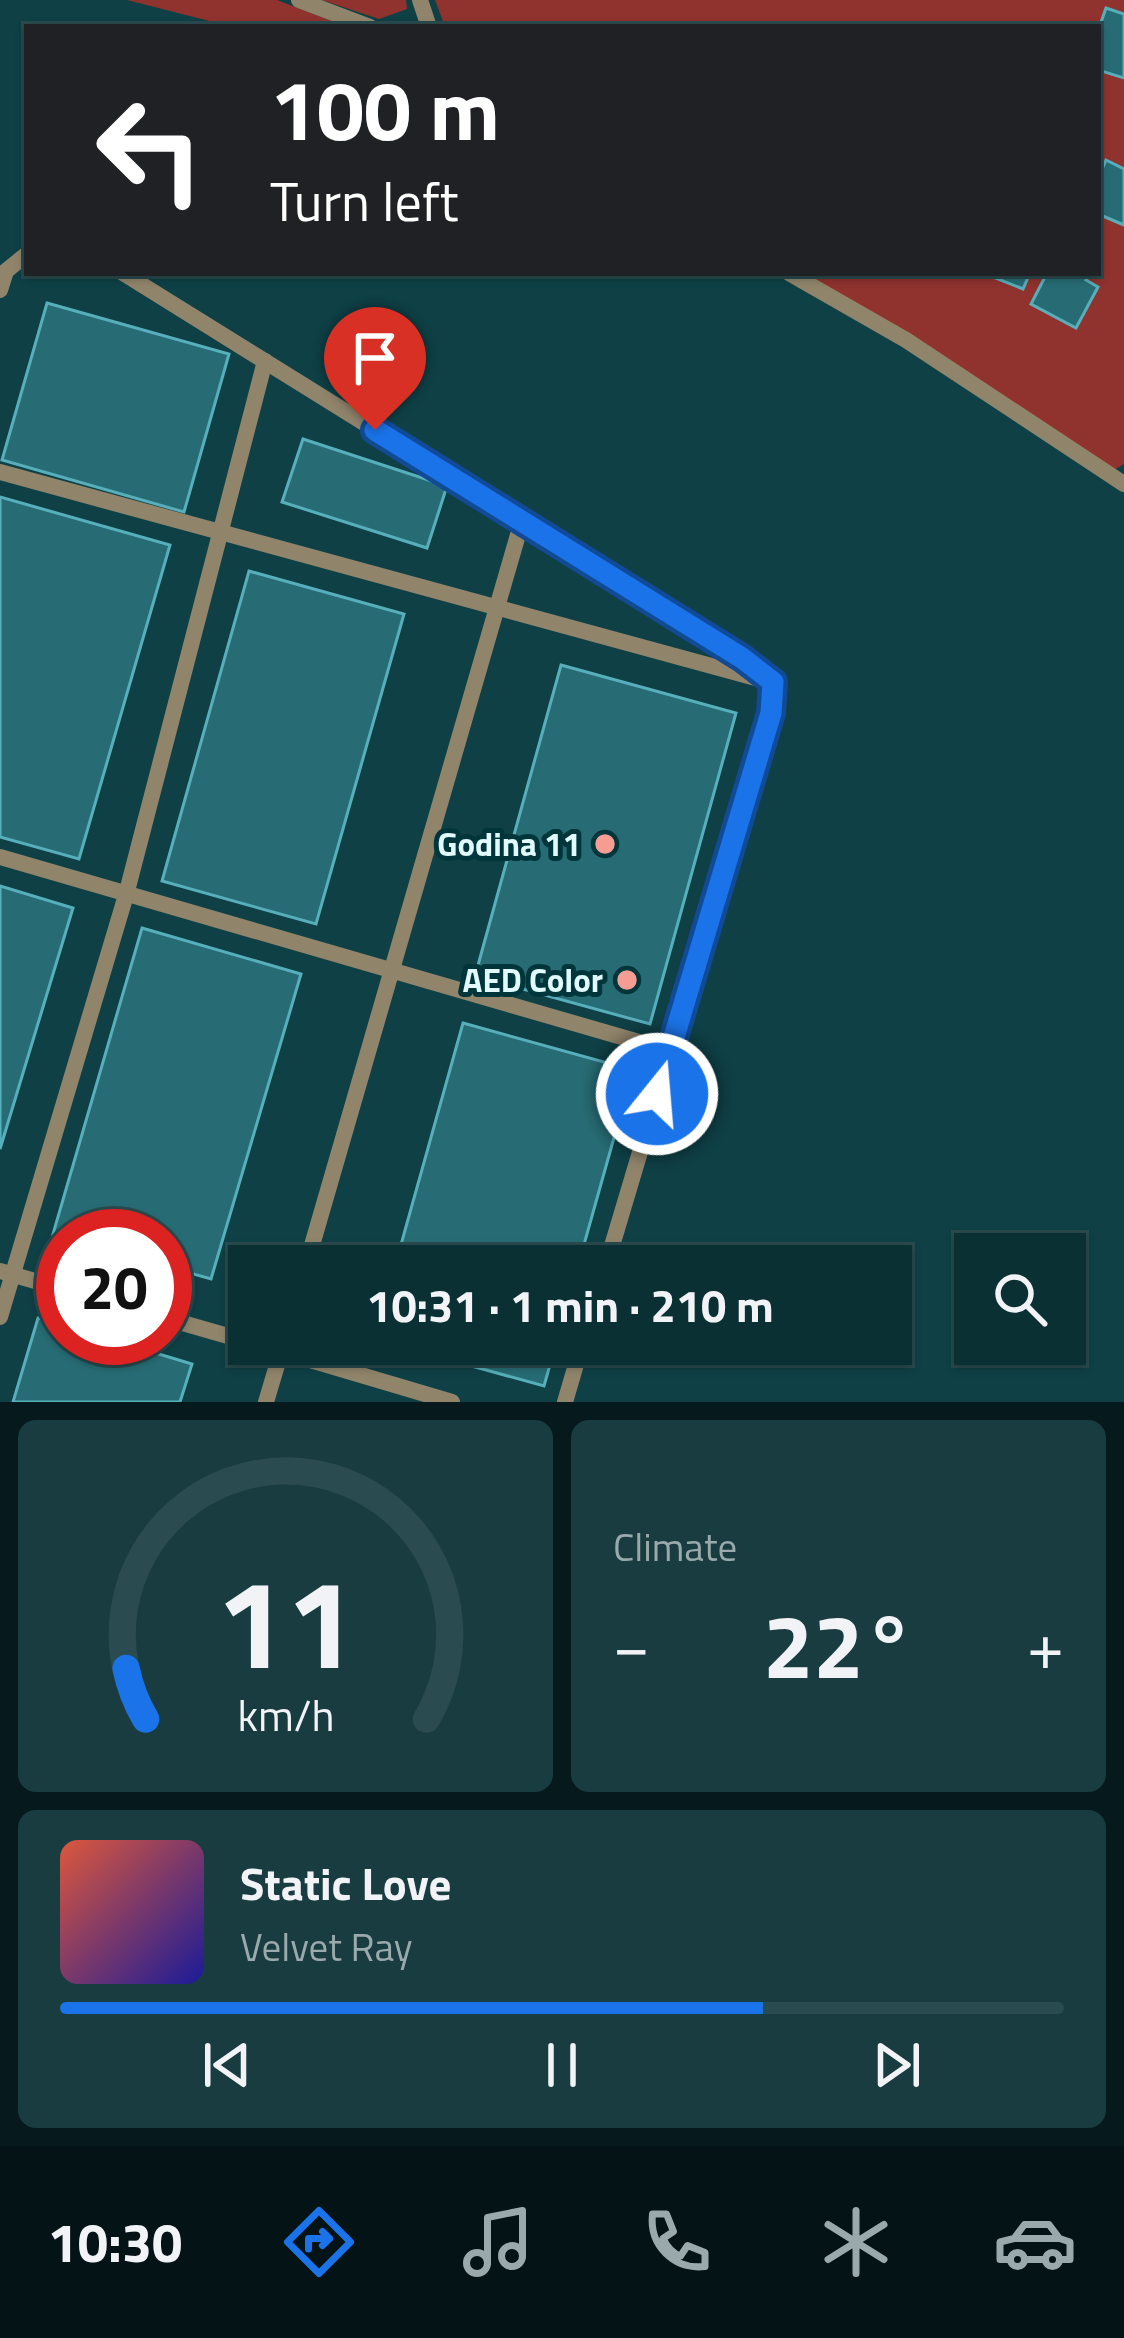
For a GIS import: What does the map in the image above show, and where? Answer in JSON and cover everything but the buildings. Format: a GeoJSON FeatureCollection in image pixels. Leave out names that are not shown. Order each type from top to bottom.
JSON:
{"type":"FeatureCollection","features":[{"type":"Feature","properties":{"kind":"lane"},"geometry":{"type":"LineString","coordinates":[[299,0],[362,24]]}},
{"type":"Feature","properties":{"kind":"lane"},"geometry":{"type":"LineString","coordinates":[[0,290],[6,271],[24,256]]}},
{"type":"Feature","properties":{"kind":"lane"},"geometry":{"type":"LineString","coordinates":[[128,276],[742,658],[773,682]]}},
{"type":"Feature","properties":{"kind":"lane"},"geometry":{"type":"LineString","coordinates":[[794,276],[906,340],[1124,484]]}},
{"type":"Feature","properties":{"kind":"lane"},"geometry":{"type":"LineString","coordinates":[[0,1317],[6,1272],[125,895],[265,361]]}},
{"type":"Feature","properties":{"kind":"lane"},"geometry":{"type":"LineString","coordinates":[[0,472],[773,682]]}},
{"type":"Feature","properties":{"kind":"lane"},"geometry":{"type":"LineString","coordinates":[[312,1245],[522,521]]}},
{"type":"Feature","properties":{"kind":"lane"},"geometry":{"type":"LineString","coordinates":[[612,1245],[771,713],[773,682]]}},
{"type":"Feature","properties":{"kind":"lane"},"geometry":{"type":"LineString","coordinates":[[0,857],[670,1051]]}},
{"type":"Feature","properties":{"kind":"lane"},"geometry":{"type":"LineString","coordinates":[[6,1272],[36,1280]]}},
{"type":"Feature","properties":{"kind":"lane"},"geometry":{"type":"LineString","coordinates":[[192,1326],[228,1336]]}},
{"type":"Feature","properties":{"kind":"lane"},"geometry":{"type":"LineString","coordinates":[[266,1402],[277,1365]]}},
{"type":"Feature","properties":{"kind":"lane"},"geometry":{"type":"LineString","coordinates":[[336,1365],[452,1402]]}},
{"type":"Feature","properties":{"kind":"lane"},"geometry":{"type":"LineString","coordinates":[[565,1402],[576,1365]]}},
{"type":"Feature","properties":{"kind":"shaded area"},"geometry":{"type":"Polygon","coordinates":[[[127,0],[277,0],[339,24],[221,24],[127,0]]]}},
{"type":"Feature","properties":{"kind":"shaded area"},"geometry":{"type":"Polygon","coordinates":[[[322,0],[406,0],[407,9],[379,19],[322,0]]]}},
{"type":"Feature","properties":{"kind":"shaded area"},"geometry":{"type":"Polygon","coordinates":[[[435,0],[1124,0],[1124,464],[1114,470],[809,276],[1101,276],[1101,24],[444,24],[435,0]]]}},
{"type":"Feature","properties":{"kind":"place","name":"Godina 11"},"geometry":{"type":"Point","coordinates":[605,844]}},
{"type":"Feature","properties":{"kind":"place","name":"AED Color"},"geometry":{"type":"Point","coordinates":[627,980]}},
{"type":"Feature","properties":{"kind":"route"},"geometry":{"type":"LineString","coordinates":[[375,430],[742,658],[773,682],[771,713],[657,1094]]}}]}
